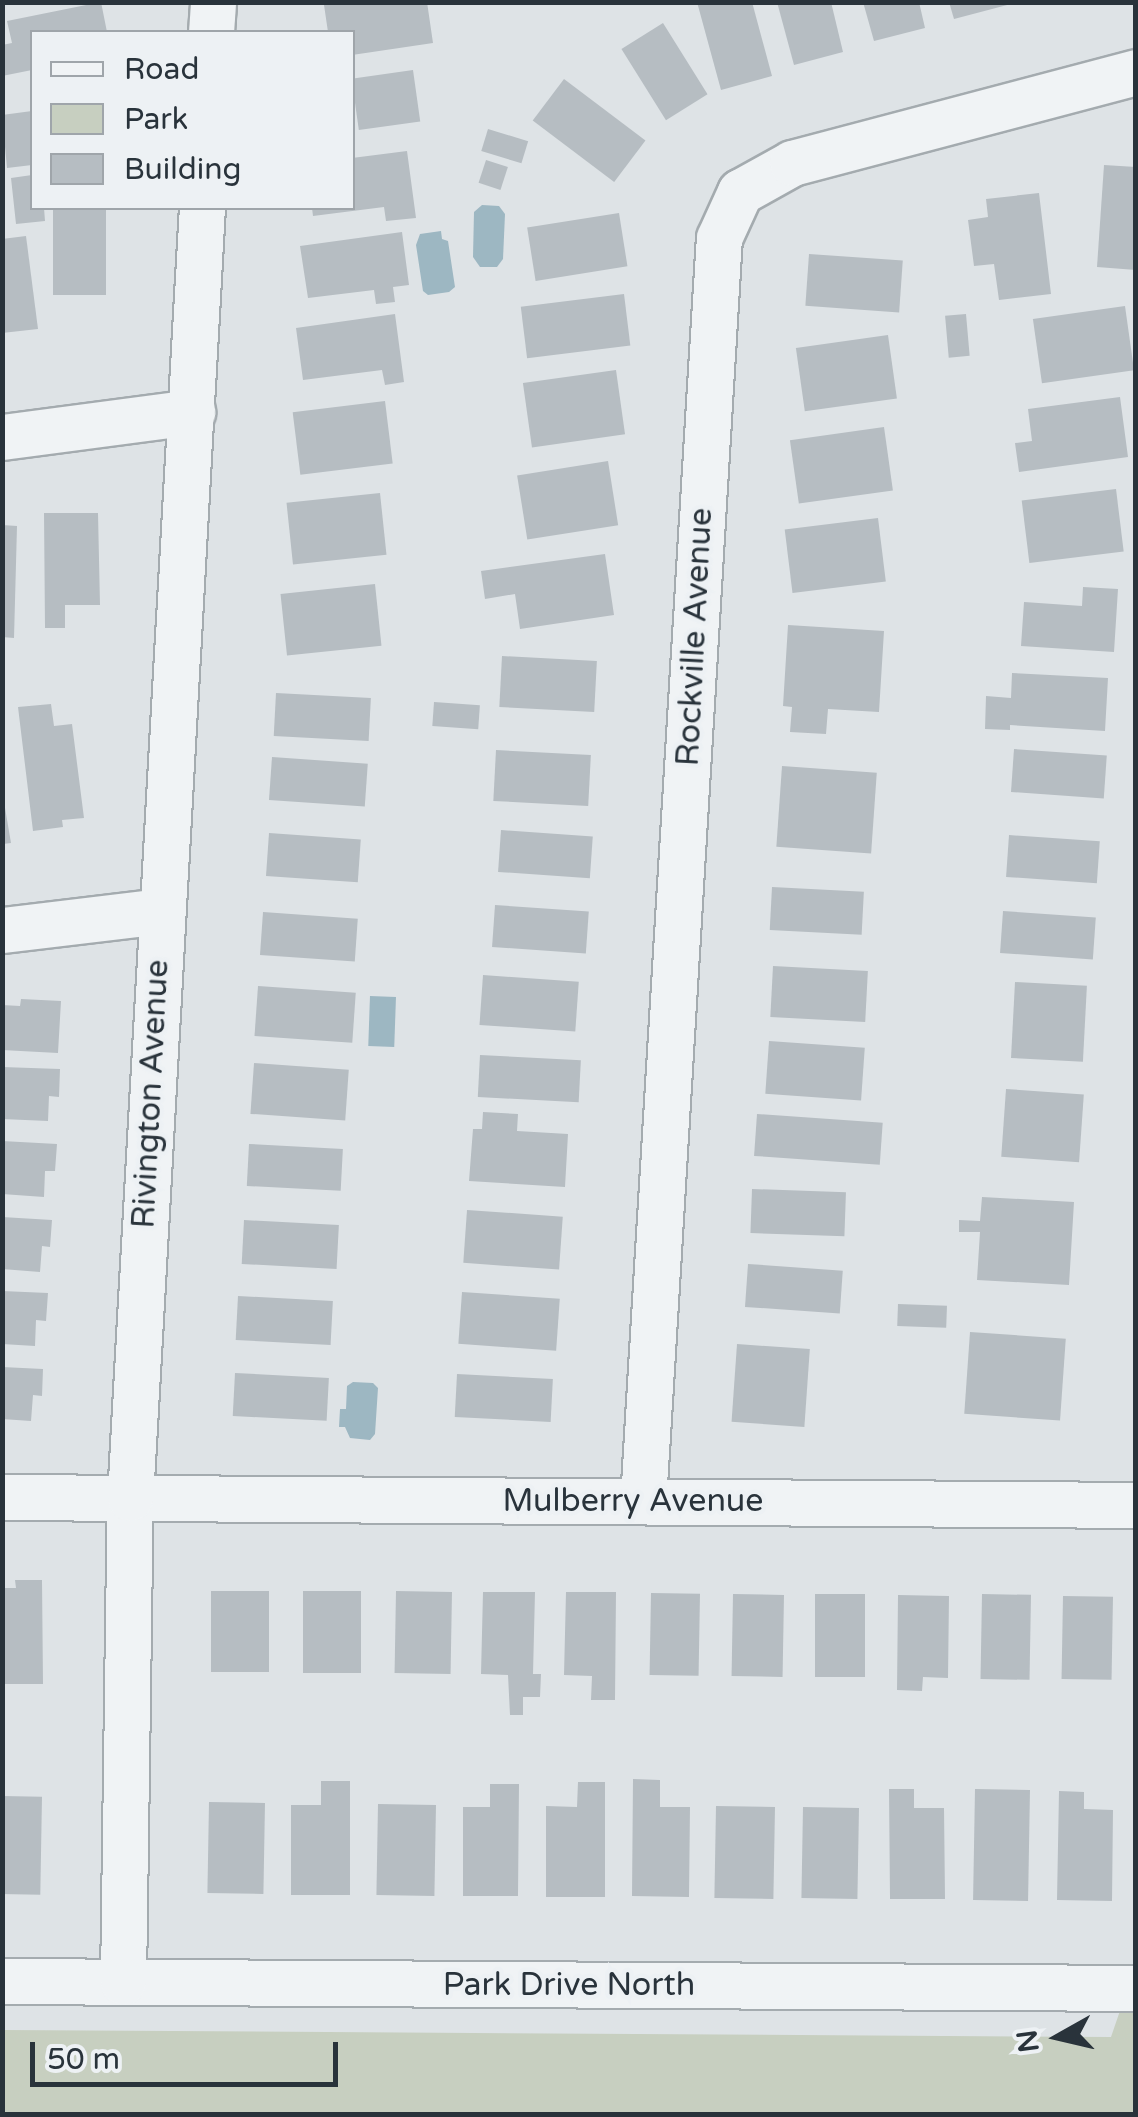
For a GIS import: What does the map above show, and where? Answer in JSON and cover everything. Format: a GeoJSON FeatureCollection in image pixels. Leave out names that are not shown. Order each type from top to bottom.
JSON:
{"type":"FeatureCollection","features":[{"type":"Feature","properties":{"kind":"street"},"geometry":{"type":"LineString","coordinates":[[211,30],[212,2]]}},
{"type":"Feature","properties":{"kind":"street","name":"Rockville Avenue"},"geometry":{"type":"LineString","coordinates":[[643,1500],[719,238],[740,192],[792,163],[1136,72]]}},
{"type":"Feature","properties":{"kind":"street","name":"Rivington Avenue"},"geometry":{"type":"LineString","coordinates":[[123,1982],[130,1498],[202,210]]}},
{"type":"Feature","properties":{"kind":"street"},"geometry":{"type":"LineString","coordinates":[[2,437],[192,412]]}},
{"type":"Feature","properties":{"kind":"street"},"geometry":{"type":"LineString","coordinates":[[2,930],[160,911]]}},
{"type":"Feature","properties":{"kind":"street","name":"Mulberry Avenue"},"geometry":{"type":"LineString","coordinates":[[2,1497],[1136,1504]]}},
{"type":"Feature","properties":{"kind":"street","name":"Park Drive North"},"geometry":{"type":"LineString","coordinates":[[2,1981],[1136,1988]]}},
{"type":"Feature","properties":{"kind":"green space"},"geometry":{"type":"Polygon","coordinates":[[[1135,1967],[1135,2114],[3,2114],[3,2030],[1111,2037],[1135,1967]]]}},
{"type":"Feature","properties":{"kind":"water"},"geometry":{"type":"Polygon","coordinates":[[[482,205],[499,206],[505,214],[503,259],[497,267],[480,267],[473,257],[474,212],[482,205]]]}},
{"type":"Feature","properties":{"kind":"water"},"geometry":{"type":"Polygon","coordinates":[[[441,231],[442,239],[448,241],[455,287],[449,292],[428,295],[423,291],[416,245],[420,234],[441,231]]]}},
{"type":"Feature","properties":{"kind":"water"},"geometry":{"type":"Polygon","coordinates":[[[370,996],[396,997],[394,1047],[368,1046],[370,996]]]}},
{"type":"Feature","properties":{"kind":"water"},"geometry":{"type":"Polygon","coordinates":[[[353,1382],[373,1383],[378,1388],[375,1434],[370,1440],[350,1438],[345,1427],[339,1427],[340,1409],[346,1409],[347,1386],[353,1382]]]}},
{"type":"Feature","properties":{"kind":"building"},"geometry":{"type":"Polygon","coordinates":[[[101,2],[107,30],[30,30],[30,70],[2,76],[2,45],[12,43],[7,21],[101,2]]]}},
{"type":"Feature","properties":{"kind":"building"},"geometry":{"type":"Polygon","coordinates":[[[427,2],[433,43],[355,55],[355,30],[328,30],[324,5],[427,2]]]}},
{"type":"Feature","properties":{"kind":"building"},"geometry":{"type":"Polygon","coordinates":[[[697,2],[752,2],[772,76],[721,90],[697,2]]]}},
{"type":"Feature","properties":{"kind":"building"},"geometry":{"type":"Polygon","coordinates":[[[777,2],[831,2],[843,52],[794,65],[777,2]]]}},
{"type":"Feature","properties":{"kind":"building"},"geometry":{"type":"Polygon","coordinates":[[[863,2],[919,2],[925,28],[874,41],[863,2]]]}},
{"type":"Feature","properties":{"kind":"building"},"geometry":{"type":"Polygon","coordinates":[[[949,2],[1011,2],[1011,4],[954,19],[949,2]]]}},
{"type":"Feature","properties":{"kind":"building"},"geometry":{"type":"Polygon","coordinates":[[[663,23],[708,94],[666,120],[621,49],[663,23]]]}},
{"type":"Feature","properties":{"kind":"building"},"geometry":{"type":"Polygon","coordinates":[[[413,70],[420,121],[359,130],[355,78],[413,70]]]}},
{"type":"Feature","properties":{"kind":"building"},"geometry":{"type":"Polygon","coordinates":[[[564,79],[645,140],[614,182],[533,121],[564,79]]]}},
{"type":"Feature","properties":{"kind":"building"},"geometry":{"type":"Polygon","coordinates":[[[30,111],[30,165],[7,168],[2,115],[30,111]]]}},
{"type":"Feature","properties":{"kind":"building"},"geometry":{"type":"Polygon","coordinates":[[[488,129],[528,141],[521,163],[481,151],[488,129]]]}},
{"type":"Feature","properties":{"kind":"building"},"geometry":{"type":"Polygon","coordinates":[[[407,151],[416,218],[386,221],[384,207],[313,216],[312,210],[355,210],[355,158],[407,151]]]}},
{"type":"Feature","properties":{"kind":"building"},"geometry":{"type":"Polygon","coordinates":[[[486,160],[508,167],[500,190],[479,183],[486,160]]]}},
{"type":"Feature","properties":{"kind":"building"},"geometry":{"type":"Polygon","coordinates":[[[1104,165],[1136,167],[1136,270],[1097,267],[1104,165]]]}},
{"type":"Feature","properties":{"kind":"building"},"geometry":{"type":"Polygon","coordinates":[[[30,175],[30,210],[44,210],[45,221],[16,224],[11,178],[30,175]]]}},
{"type":"Feature","properties":{"kind":"building"},"geometry":{"type":"Polygon","coordinates":[[[1039,193],[1051,294],[999,300],[994,264],[974,266],[968,220],[988,217],[986,199],[1039,193]]]}},
{"type":"Feature","properties":{"kind":"building"},"geometry":{"type":"Polygon","coordinates":[[[53,210],[106,210],[106,295],[53,295],[53,210]]]}},
{"type":"Feature","properties":{"kind":"building"},"geometry":{"type":"Polygon","coordinates":[[[619,213],[627,266],[536,281],[527,228],[619,213]]]}},
{"type":"Feature","properties":{"kind":"building"},"geometry":{"type":"Polygon","coordinates":[[[402,232],[409,285],[393,287],[395,302],[376,304],[374,290],[308,298],[300,246],[402,232]]]}},
{"type":"Feature","properties":{"kind":"building"},"geometry":{"type":"Polygon","coordinates":[[[26,236],[38,329],[2,333],[2,239],[26,236]]]}},
{"type":"Feature","properties":{"kind":"building"},"geometry":{"type":"Polygon","coordinates":[[[809,254],[903,261],[899,312],[805,306],[809,254]]]}},
{"type":"Feature","properties":{"kind":"building"},"geometry":{"type":"Polygon","coordinates":[[[624,294],[630,346],[527,358],[521,307],[624,294]]]}},
{"type":"Feature","properties":{"kind":"building"},"geometry":{"type":"Polygon","coordinates":[[[1125,306],[1134,370],[1042,383],[1033,319],[1125,306]]]}},
{"type":"Feature","properties":{"kind":"building"},"geometry":{"type":"Polygon","coordinates":[[[395,314],[404,382],[385,385],[382,370],[303,380],[296,328],[395,314]]]}},
{"type":"Feature","properties":{"kind":"building"},"geometry":{"type":"Polygon","coordinates":[[[966,314],[970,356],[949,358],[945,316],[966,314]]]}},
{"type":"Feature","properties":{"kind":"building"},"geometry":{"type":"Polygon","coordinates":[[[888,335],[897,398],[805,411],[796,348],[888,335]]]}},
{"type":"Feature","properties":{"kind":"building"},"geometry":{"type":"Polygon","coordinates":[[[616,370],[625,434],[532,447],[523,383],[616,370]]]}},
{"type":"Feature","properties":{"kind":"building"},"geometry":{"type":"Polygon","coordinates":[[[1120,397],[1128,457],[1019,472],[1015,443],[1032,441],[1028,409],[1120,397]]]}},
{"type":"Feature","properties":{"kind":"building"},"geometry":{"type":"Polygon","coordinates":[[[385,401],[393,464],[300,475],[293,412],[385,401]]]}},
{"type":"Feature","properties":{"kind":"building"},"geometry":{"type":"Polygon","coordinates":[[[884,427],[893,490],[799,504],[790,440],[884,427]]]}},
{"type":"Feature","properties":{"kind":"building"},"geometry":{"type":"Polygon","coordinates":[[[608,461],[618,525],[527,540],[517,475],[608,461]]]}},
{"type":"Feature","properties":{"kind":"building"},"geometry":{"type":"Polygon","coordinates":[[[1116,489],[1124,552],[1029,563],[1022,501],[1116,489]]]}},
{"type":"Feature","properties":{"kind":"building"},"geometry":{"type":"Polygon","coordinates":[[[380,493],[386,555],[293,564],[287,503],[380,493]]]}},
{"type":"Feature","properties":{"kind":"building"},"geometry":{"type":"Polygon","coordinates":[[[44,513],[98,513],[100,605],[65,605],[65,628],[45,628],[44,513]]]}},
{"type":"Feature","properties":{"kind":"building"},"geometry":{"type":"Polygon","coordinates":[[[878,518],[886,582],[793,593],[785,529],[878,518]]]}},
{"type":"Feature","properties":{"kind":"building"},"geometry":{"type":"Polygon","coordinates":[[[2,525],[17,526],[14,638],[2,637],[2,525]]]}},
{"type":"Feature","properties":{"kind":"building"},"geometry":{"type":"Polygon","coordinates":[[[605,554],[614,615],[520,629],[515,594],[485,599],[481,571],[605,554]]]}},
{"type":"Feature","properties":{"kind":"building"},"geometry":{"type":"Polygon","coordinates":[[[375,584],[381,646],[287,656],[281,594],[375,584]]]}},
{"type":"Feature","properties":{"kind":"building"},"geometry":{"type":"Polygon","coordinates":[[[1083,587],[1118,589],[1114,652],[1021,646],[1024,602],[1082,606],[1083,587]]]}},
{"type":"Feature","properties":{"kind":"building"},"geometry":{"type":"Polygon","coordinates":[[[788,625],[884,631],[879,712],[828,709],[826,734],[790,732],[792,707],[783,706],[788,625]]]}},
{"type":"Feature","properties":{"kind":"building"},"geometry":{"type":"Polygon","coordinates":[[[502,656],[597,661],[594,712],[499,707],[502,656]]]}},
{"type":"Feature","properties":{"kind":"building"},"geometry":{"type":"Polygon","coordinates":[[[1012,673],[1108,678],[1105,731],[1010,725],[1010,730],[985,729],[986,696],[1011,698],[1012,673]]]}},
{"type":"Feature","properties":{"kind":"building"},"geometry":{"type":"Polygon","coordinates":[[[276,693],[371,698],[369,741],[274,736],[276,693]]]}},
{"type":"Feature","properties":{"kind":"building"},"geometry":{"type":"Polygon","coordinates":[[[434,702],[480,705],[478,729],[432,726],[434,702]]]}},
{"type":"Feature","properties":{"kind":"building"},"geometry":{"type":"Polygon","coordinates":[[[51,704],[54,726],[72,724],[84,818],[62,820],[63,827],[33,831],[18,707],[51,704]]]}},
{"type":"Feature","properties":{"kind":"building"},"geometry":{"type":"Polygon","coordinates":[[[1014,749],[1107,755],[1104,798],[1011,792],[1014,749]]]}},
{"type":"Feature","properties":{"kind":"building"},"geometry":{"type":"Polygon","coordinates":[[[496,750],[591,755],[588,806],[493,801],[496,750]]]}},
{"type":"Feature","properties":{"kind":"building"},"geometry":{"type":"Polygon","coordinates":[[[272,757],[368,764],[365,807],[269,800],[272,757]]]}},
{"type":"Feature","properties":{"kind":"building"},"geometry":{"type":"Polygon","coordinates":[[[782,766],[877,773],[871,853],[776,847],[782,766]]]}},
{"type":"Feature","properties":{"kind":"building"},"geometry":{"type":"Polygon","coordinates":[[[3,796],[11,843],[3,844],[3,796]]]}},
{"type":"Feature","properties":{"kind":"building"},"geometry":{"type":"Polygon","coordinates":[[[501,830],[593,836],[590,878],[498,872],[501,830]]]}},
{"type":"Feature","properties":{"kind":"building"},"geometry":{"type":"Polygon","coordinates":[[[269,833],[361,839],[358,882],[266,876],[269,833]]]}},
{"type":"Feature","properties":{"kind":"building"},"geometry":{"type":"Polygon","coordinates":[[[1009,835],[1100,841],[1097,883],[1006,877],[1009,835]]]}},
{"type":"Feature","properties":{"kind":"building"},"geometry":{"type":"Polygon","coordinates":[[[772,887],[864,892],[862,935],[770,930],[772,887]]]}},
{"type":"Feature","properties":{"kind":"building"},"geometry":{"type":"Polygon","coordinates":[[[495,905],[589,912],[586,953],[492,947],[495,905]]]}},
{"type":"Feature","properties":{"kind":"building"},"geometry":{"type":"Polygon","coordinates":[[[1003,911],[1096,917],[1093,959],[1000,953],[1003,911]]]}},
{"type":"Feature","properties":{"kind":"building"},"geometry":{"type":"Polygon","coordinates":[[[263,912],[358,919],[355,962],[260,955],[263,912]]]}},
{"type":"Feature","properties":{"kind":"building"},"geometry":{"type":"Polygon","coordinates":[[[773,966],[868,971],[865,1022],[770,1017],[773,966]]]}},
{"type":"Feature","properties":{"kind":"building"},"geometry":{"type":"Polygon","coordinates":[[[483,975],[579,982],[575,1032],[480,1025],[483,975]]]}},
{"type":"Feature","properties":{"kind":"building"},"geometry":{"type":"Polygon","coordinates":[[[1015,982],[1087,986],[1083,1062],[1011,1058],[1015,982]]]}},
{"type":"Feature","properties":{"kind":"building"},"geometry":{"type":"Polygon","coordinates":[[[258,986],[356,993],[352,1043],[255,1036],[258,986]]]}},
{"type":"Feature","properties":{"kind":"building"},"geometry":{"type":"Polygon","coordinates":[[[21,999],[61,1001],[58,1053],[2,1050],[2,1005],[20,1006],[21,999]]]}},
{"type":"Feature","properties":{"kind":"building"},"geometry":{"type":"Polygon","coordinates":[[[769,1041],[865,1048],[861,1101],[765,1094],[769,1041]]]}},
{"type":"Feature","properties":{"kind":"building"},"geometry":{"type":"Polygon","coordinates":[[[480,1055],[581,1060],[579,1102],[478,1097],[480,1055]]]}},
{"type":"Feature","properties":{"kind":"building"},"geometry":{"type":"Polygon","coordinates":[[[254,1063],[349,1070],[345,1121],[250,1114],[254,1063]]]}},
{"type":"Feature","properties":{"kind":"building"},"geometry":{"type":"Polygon","coordinates":[[[2,1067],[60,1069],[59,1097],[49,1096],[48,1121],[2,1119],[2,1067]]]}},
{"type":"Feature","properties":{"kind":"building"},"geometry":{"type":"Polygon","coordinates":[[[1006,1089],[1084,1094],[1079,1162],[1001,1157],[1006,1089]]]}},
{"type":"Feature","properties":{"kind":"building"},"geometry":{"type":"Polygon","coordinates":[[[483,1112],[518,1114],[517,1131],[568,1134],[565,1187],[469,1181],[473,1129],[482,1129],[483,1112]]]}},
{"type":"Feature","properties":{"kind":"building"},"geometry":{"type":"Polygon","coordinates":[[[757,1114],[883,1123],[880,1165],[754,1156],[757,1114]]]}},
{"type":"Feature","properties":{"kind":"building"},"geometry":{"type":"Polygon","coordinates":[[[2,1141],[57,1144],[55,1171],[45,1171],[44,1197],[2,1194],[2,1141]]]}},
{"type":"Feature","properties":{"kind":"building"},"geometry":{"type":"Polygon","coordinates":[[[249,1144],[343,1149],[341,1191],[247,1186],[249,1144]]]}},
{"type":"Feature","properties":{"kind":"building"},"geometry":{"type":"Polygon","coordinates":[[[752,1189],[846,1192],[844,1236],[750,1233],[752,1189]]]}},
{"type":"Feature","properties":{"kind":"building"},"geometry":{"type":"Polygon","coordinates":[[[982,1197],[1074,1202],[1069,1285],[977,1280],[980,1232],[959,1232],[959,1220],[980,1221],[982,1197]]]}},
{"type":"Feature","properties":{"kind":"building"},"geometry":{"type":"Polygon","coordinates":[[[467,1210],[563,1217],[559,1270],[463,1263],[467,1210]]]}},
{"type":"Feature","properties":{"kind":"building"},"geometry":{"type":"Polygon","coordinates":[[[2,1217],[52,1220],[50,1247],[42,1246],[40,1272],[2,1269],[2,1217]]]}},
{"type":"Feature","properties":{"kind":"building"},"geometry":{"type":"Polygon","coordinates":[[[244,1220],[339,1225],[337,1269],[242,1264],[244,1220]]]}},
{"type":"Feature","properties":{"kind":"building"},"geometry":{"type":"Polygon","coordinates":[[[748,1264],[843,1271],[840,1314],[745,1307],[748,1264]]]}},
{"type":"Feature","properties":{"kind":"building"},"geometry":{"type":"Polygon","coordinates":[[[2,1291],[48,1293],[46,1321],[36,1320],[35,1346],[2,1344],[2,1291]]]}},
{"type":"Feature","properties":{"kind":"building"},"geometry":{"type":"Polygon","coordinates":[[[462,1292],[560,1299],[556,1351],[458,1344],[462,1292]]]}},
{"type":"Feature","properties":{"kind":"building"},"geometry":{"type":"Polygon","coordinates":[[[238,1296],[333,1301],[331,1345],[236,1340],[238,1296]]]}},
{"type":"Feature","properties":{"kind":"building"},"geometry":{"type":"Polygon","coordinates":[[[898,1304],[947,1306],[946,1328],[897,1326],[898,1304]]]}},
{"type":"Feature","properties":{"kind":"building"},"geometry":{"type":"Polygon","coordinates":[[[970,1332],[1066,1339],[1060,1420],[964,1414],[970,1332]]]}},
{"type":"Feature","properties":{"kind":"building"},"geometry":{"type":"Polygon","coordinates":[[[737,1344],[810,1349],[804,1427],[732,1422],[737,1344]]]}},
{"type":"Feature","properties":{"kind":"building"},"geometry":{"type":"Polygon","coordinates":[[[2,1367],[43,1369],[42,1396],[33,1395],[31,1421],[2,1419],[2,1367]]]}},
{"type":"Feature","properties":{"kind":"building"},"geometry":{"type":"Polygon","coordinates":[[[235,1373],[329,1378],[327,1421],[233,1416],[235,1373]]]}},
{"type":"Feature","properties":{"kind":"building"},"geometry":{"type":"Polygon","coordinates":[[[457,1374],[553,1379],[551,1422],[455,1417],[457,1374]]]}},
{"type":"Feature","properties":{"kind":"building"},"geometry":{"type":"Polygon","coordinates":[[[15,1580],[42,1580],[43,1684],[2,1684],[2,1588],[16,1588],[15,1580]]]}},
{"type":"Feature","properties":{"kind":"building"},"geometry":{"type":"Polygon","coordinates":[[[211,1591],[269,1591],[269,1672],[211,1672],[211,1591]]]}},
{"type":"Feature","properties":{"kind":"building"},"geometry":{"type":"Polygon","coordinates":[[[303,1591],[361,1591],[361,1673],[303,1673],[303,1591]]]}},
{"type":"Feature","properties":{"kind":"building"},"geometry":{"type":"Polygon","coordinates":[[[396,1591],[452,1592],[451,1674],[395,1673],[396,1591]]]}},
{"type":"Feature","properties":{"kind":"building"},"geometry":{"type":"Polygon","coordinates":[[[483,1592],[535,1592],[533,1674],[541,1674],[540,1697],[523,1697],[523,1715],[510,1715],[508,1675],[481,1674],[483,1592]]]}},
{"type":"Feature","properties":{"kind":"building"},"geometry":{"type":"Polygon","coordinates":[[[566,1592],[616,1592],[615,1700],[591,1700],[592,1676],[564,1675],[566,1592]]]}},
{"type":"Feature","properties":{"kind":"building"},"geometry":{"type":"Polygon","coordinates":[[[651,1593],[700,1594],[699,1676],[650,1675],[651,1593]]]}},
{"type":"Feature","properties":{"kind":"building"},"geometry":{"type":"Polygon","coordinates":[[[733,1594],[784,1595],[783,1677],[732,1676],[733,1594]]]}},
{"type":"Feature","properties":{"kind":"building"},"geometry":{"type":"Polygon","coordinates":[[[815,1594],[865,1594],[865,1677],[815,1677],[815,1594]]]}},
{"type":"Feature","properties":{"kind":"building"},"geometry":{"type":"Polygon","coordinates":[[[982,1594],[1031,1595],[1030,1680],[981,1679],[982,1594]]]}},
{"type":"Feature","properties":{"kind":"building"},"geometry":{"type":"Polygon","coordinates":[[[898,1595],[949,1596],[948,1678],[923,1677],[922,1691],[897,1690],[898,1595]]]}},
{"type":"Feature","properties":{"kind":"building"},"geometry":{"type":"Polygon","coordinates":[[[1063,1596],[1113,1597],[1112,1680],[1062,1679],[1063,1596]]]}},
{"type":"Feature","properties":{"kind":"building"},"geometry":{"type":"Polygon","coordinates":[[[633,1779],[660,1780],[660,1807],[690,1807],[689,1897],[632,1896],[633,1779]]]}},
{"type":"Feature","properties":{"kind":"building"},"geometry":{"type":"Polygon","coordinates":[[[321,1781],[350,1781],[350,1895],[291,1895],[291,1805],[321,1805],[321,1781]]]}},
{"type":"Feature","properties":{"kind":"building"},"geometry":{"type":"Polygon","coordinates":[[[578,1782],[605,1782],[605,1897],[546,1897],[546,1806],[577,1807],[578,1782]]]}},
{"type":"Feature","properties":{"kind":"building"},"geometry":{"type":"Polygon","coordinates":[[[490,1784],[519,1784],[518,1896],[463,1896],[463,1807],[490,1807],[490,1784]]]}},
{"type":"Feature","properties":{"kind":"building"},"geometry":{"type":"Polygon","coordinates":[[[889,1789],[914,1789],[914,1808],[944,1808],[945,1899],[890,1899],[889,1789]]]}},
{"type":"Feature","properties":{"kind":"building"},"geometry":{"type":"Polygon","coordinates":[[[975,1789],[1030,1790],[1028,1901],[973,1900],[975,1789]]]}},
{"type":"Feature","properties":{"kind":"building"},"geometry":{"type":"Polygon","coordinates":[[[1059,1791],[1084,1792],[1084,1809],[1113,1810],[1112,1901],[1057,1900],[1059,1791]]]}},
{"type":"Feature","properties":{"kind":"building"},"geometry":{"type":"Polygon","coordinates":[[[2,1796],[42,1797],[40,1895],[2,1894],[2,1796]]]}},
{"type":"Feature","properties":{"kind":"building"},"geometry":{"type":"Polygon","coordinates":[[[209,1802],[265,1803],[263,1894],[207,1893],[209,1802]]]}},
{"type":"Feature","properties":{"kind":"building"},"geometry":{"type":"Polygon","coordinates":[[[378,1804],[436,1805],[434,1896],[376,1895],[378,1804]]]}},
{"type":"Feature","properties":{"kind":"building"},"geometry":{"type":"Polygon","coordinates":[[[716,1806],[775,1807],[773,1899],[714,1898],[716,1806]]]}},
{"type":"Feature","properties":{"kind":"building"},"geometry":{"type":"Polygon","coordinates":[[[803,1807],[859,1808],[857,1899],[801,1898],[803,1807]]]}}]}
